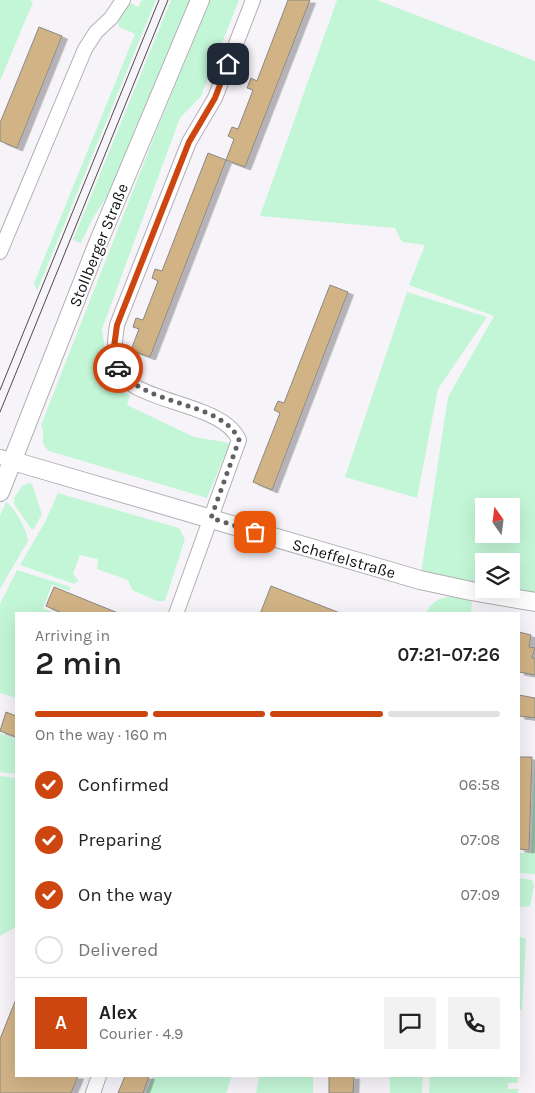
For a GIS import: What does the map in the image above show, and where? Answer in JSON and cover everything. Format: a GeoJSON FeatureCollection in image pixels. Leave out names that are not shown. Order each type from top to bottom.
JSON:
{"type":"FeatureCollection","features":[{"type":"Feature","properties":{"kind":"main road","name":"Stollberger Straße"},"geometry":{"type":"LineString","coordinates":[[0,492],[6,459],[200,0]]}},
{"type":"Feature","properties":{"kind":"main road","name":"Scheffelstraße"},"geometry":{"type":"LineString","coordinates":[[6,459],[420,580],[535,602]]}},
{"type":"Feature","properties":{"kind":"street"},"geometry":{"type":"LineString","coordinates":[[0,252],[85,49],[96,32],[111,18],[123,0]]}},
{"type":"Feature","properties":{"kind":"street"},"geometry":{"type":"LineString","coordinates":[[177,612],[239,440],[236,433],[227,424],[212,416],[140,389],[126,379],[118,369],[114,347],[117,325],[189,142],[215,98],[253,0]]}},
{"type":"Feature","properties":{"kind":"street"},"geometry":{"type":"LineString","coordinates":[[92,1093],[99,1077]]}},
{"type":"Feature","properties":{"kind":"green space"},"geometry":{"type":"Polygon","coordinates":[[[0,0],[30,0],[33,2],[0,81],[0,0]]]}},
{"type":"Feature","properties":{"kind":"green space"},"geometry":{"type":"Polygon","coordinates":[[[142,0],[156,0],[37,291],[34,283],[135,34],[119,27],[117,19],[129,2],[138,7],[142,0]]]}},
{"type":"Feature","properties":{"kind":"green space"},"geometry":{"type":"Polygon","coordinates":[[[171,0],[191,0],[119,177],[92,220],[81,243],[73,240],[171,0]]]}},
{"type":"Feature","properties":{"kind":"green space"},"geometry":{"type":"Polygon","coordinates":[[[210,0],[239,0],[201,96],[180,118],[102,329],[106,358],[103,380],[130,396],[127,405],[194,437],[230,443],[207,498],[49,451],[43,441],[41,425],[210,0]]]}},
{"type":"Feature","properties":{"kind":"green space"},"geometry":{"type":"Polygon","coordinates":[[[337,0],[377,0],[535,61],[535,603],[510,598],[520,598],[520,553],[475,553],[475,591],[420,580],[448,397],[494,316],[409,285],[425,245],[402,242],[395,228],[260,216],[337,0]]]}},
{"type":"Feature","properties":{"kind":"green space"},"geometry":{"type":"Polygon","coordinates":[[[407,292],[487,317],[438,389],[417,498],[345,477],[407,292]]]}},
{"type":"Feature","properties":{"kind":"green space"},"geometry":{"type":"Polygon","coordinates":[[[28,483],[32,484],[42,514],[34,529],[31,529],[14,504],[14,498],[22,486],[28,483]]]}},
{"type":"Feature","properties":{"kind":"green space"},"geometry":{"type":"Polygon","coordinates":[[[58,493],[179,528],[185,539],[165,601],[157,601],[132,590],[128,580],[97,569],[98,559],[80,555],[73,574],[79,581],[74,584],[20,565],[46,520],[58,493]]]}},
{"type":"Feature","properties":{"kind":"green space"},"geometry":{"type":"Polygon","coordinates":[[[6,502],[20,520],[28,541],[0,589],[0,516],[6,502]]]}},
{"type":"Feature","properties":{"kind":"green space"},"geometry":{"type":"Polygon","coordinates":[[[17,570],[71,587],[69,591],[52,585],[43,608],[52,612],[15,612],[15,698],[0,693],[0,604],[17,570]]]}},
{"type":"Feature","properties":{"kind":"green space"},"geometry":{"type":"Polygon","coordinates":[[[452,596],[472,602],[471,612],[427,612],[431,605],[443,598],[452,596]]]}},
{"type":"Feature","properties":{"kind":"green space"},"geometry":{"type":"Polygon","coordinates":[[[0,733],[15,739],[15,774],[0,772],[0,733]]]}},
{"type":"Feature","properties":{"kind":"green space"},"geometry":{"type":"Polygon","coordinates":[[[535,754],[535,874],[520,873],[520,853],[531,853],[535,754]]]}},
{"type":"Feature","properties":{"kind":"green space"},"geometry":{"type":"Polygon","coordinates":[[[0,776],[15,778],[15,928],[0,936],[0,776]]]}},
{"type":"Feature","properties":{"kind":"green space"},"geometry":{"type":"Polygon","coordinates":[[[520,878],[532,880],[534,885],[530,906],[520,907],[520,878]]]}},
{"type":"Feature","properties":{"kind":"green space"},"geometry":{"type":"Polygon","coordinates":[[[520,936],[526,939],[522,1010],[520,1010],[520,936]]]}},
{"type":"Feature","properties":{"kind":"green space"},"geometry":{"type":"Polygon","coordinates":[[[153,1077],[232,1077],[226,1093],[146,1093],[153,1077]]]}},
{"type":"Feature","properties":{"kind":"green space"},"geometry":{"type":"Polygon","coordinates":[[[258,1077],[313,1077],[313,1093],[256,1093],[259,1078],[258,1077]]]}},
{"type":"Feature","properties":{"kind":"green space"},"geometry":{"type":"Polygon","coordinates":[[[390,1077],[423,1077],[422,1093],[390,1093],[390,1077]]]}},
{"type":"Feature","properties":{"kind":"green space"},"geometry":{"type":"Polygon","coordinates":[[[430,1077],[518,1077],[518,1083],[508,1083],[508,1089],[518,1089],[518,1093],[429,1093],[430,1077]]]}},
{"type":"Feature","properties":{"kind":"building"},"geometry":{"type":"Polygon","coordinates":[[[288,0],[310,0],[245,167],[226,160],[234,139],[228,136],[232,127],[238,129],[253,90],[247,88],[251,78],[257,81],[288,0]]]}},
{"type":"Feature","properties":{"kind":"building"},"geometry":{"type":"Polygon","coordinates":[[[39,27],[62,36],[17,148],[0,141],[0,123],[39,27]]]}},
{"type":"Feature","properties":{"kind":"building"},"geometry":{"type":"Polygon","coordinates":[[[208,153],[226,160],[150,357],[131,350],[139,329],[133,327],[136,318],[143,320],[158,281],[152,278],[155,269],[162,271],[208,153]]]}},
{"type":"Feature","properties":{"kind":"building"},"geometry":{"type":"Polygon","coordinates":[[[330,285],[348,292],[272,490],[253,482],[280,413],[274,410],[278,401],[284,403],[330,285]]]}},
{"type":"Feature","properties":{"kind":"building"},"geometry":{"type":"Polygon","coordinates":[[[271,586],[337,612],[261,612],[271,586]]]}},
{"type":"Feature","properties":{"kind":"building"},"geometry":{"type":"Polygon","coordinates":[[[54,587],[116,612],[60,612],[46,606],[54,587]]]}},
{"type":"Feature","properties":{"kind":"building"},"geometry":{"type":"Polygon","coordinates":[[[520,632],[531,635],[529,647],[535,648],[532,658],[535,658],[535,675],[520,672],[520,632]]]}},
{"type":"Feature","properties":{"kind":"building"},"geometry":{"type":"Polygon","coordinates":[[[520,695],[535,698],[535,718],[520,716],[520,695]]]}},
{"type":"Feature","properties":{"kind":"building"},"geometry":{"type":"Polygon","coordinates":[[[6,712],[15,716],[15,737],[0,731],[6,712]]]}},
{"type":"Feature","properties":{"kind":"building"},"geometry":{"type":"Polygon","coordinates":[[[520,757],[532,757],[529,850],[520,849],[520,757]]]}},
{"type":"Feature","properties":{"kind":"building"},"geometry":{"type":"Polygon","coordinates":[[[15,1002],[15,1077],[78,1077],[71,1093],[0,1093],[0,1039],[15,1002]]]}},
{"type":"Feature","properties":{"kind":"building"},"geometry":{"type":"Polygon","coordinates":[[[125,1077],[149,1077],[143,1093],[118,1093],[125,1077]]]}},
{"type":"Feature","properties":{"kind":"building"},"geometry":{"type":"Polygon","coordinates":[[[329,1077],[354,1077],[353,1093],[329,1093],[329,1077]]]}},
{"type":"Feature","properties":{"kind":"tram line"},"geometry":{"type":"LineString","coordinates":[[0,390],[159,0]]}},
{"type":"Feature","properties":{"kind":"tram line"},"geometry":{"type":"LineString","coordinates":[[0,412],[168,0]]}},
{"type":"Feature","properties":{"kind":"way so far"},"geometry":{"type":"LineString","coordinates":[[118,368],[126,379],[140,389],[212,416],[227,424],[236,433],[239,440],[211,518],[255,532]]}},
{"type":"Feature","properties":{"kind":"route"},"geometry":{"type":"LineString","coordinates":[[118,368],[114,347],[117,325],[189,142],[215,98],[228,64]]}}]}
